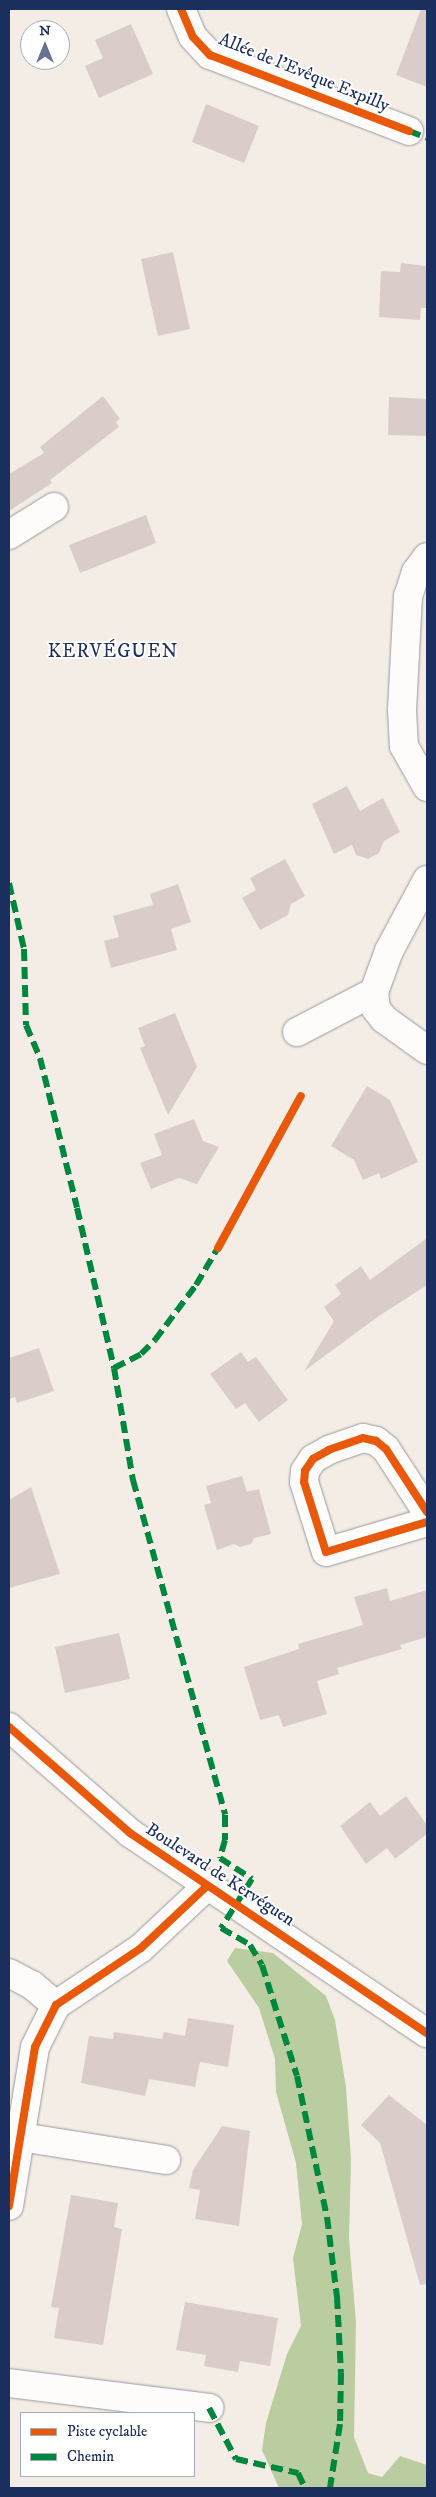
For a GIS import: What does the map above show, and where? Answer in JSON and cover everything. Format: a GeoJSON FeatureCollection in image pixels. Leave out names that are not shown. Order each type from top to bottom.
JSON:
{"type":"FeatureCollection","features":[{"type":"Feature","properties":{"kind":"street","name":"Allée de l'Evêque Expilly"},"geometry":{"type":"LineString","coordinates":[[182,9],[193,37],[210,55],[409,131]]}},
{"type":"Feature","properties":{"kind":"street"},"geometry":{"type":"LineString","coordinates":[[9,535],[54,507]]}},
{"type":"Feature","properties":{"kind":"street"},"geometry":{"type":"LineString","coordinates":[[427,557],[416,572],[408,596],[402,710],[404,746],[427,787]]}},
{"type":"Feature","properties":{"kind":"street"},"geometry":{"type":"LineString","coordinates":[[427,880],[389,951],[374,992],[376,1009],[384,1019],[427,1050]]}},
{"type":"Feature","properties":{"kind":"street"},"geometry":{"type":"LineString","coordinates":[[297,1032],[374,992]]}},
{"type":"Feature","properties":{"kind":"street"},"geometry":{"type":"LineString","coordinates":[[427,1512],[386,1449],[376,1441],[362,1438],[329,1450],[313,1459],[305,1472],[304,1482],[326,1552],[427,1522]]}},
{"type":"Feature","properties":{"kind":"street","name":"Boulevard de Kervéguen"},"geometry":{"type":"LineString","coordinates":[[9,1727],[102,1812],[207,1886],[297,1943],[427,2033]]}},
{"type":"Feature","properties":{"kind":"street"},"geometry":{"type":"LineString","coordinates":[[9,2206],[35,2047],[56,2005],[141,1948],[207,1886]]}},
{"type":"Feature","properties":{"kind":"street"},"geometry":{"type":"LineString","coordinates":[[9,1973],[32,1984],[56,2005]]}},
{"type":"Feature","properties":{"kind":"street"},"geometry":{"type":"LineString","coordinates":[[21,2137],[166,2160]]}},
{"type":"Feature","properties":{"kind":"street"},"geometry":{"type":"LineString","coordinates":[[9,2383],[210,2408]]}},
{"type":"Feature","properties":{"kind":"green space"},"geometry":{"type":"Polygon","coordinates":[[[235,1948],[273,1953],[326,1996],[335,2020],[346,2087],[351,2159],[349,2239],[356,2322],[354,2437],[368,2473],[382,2477],[400,2456],[427,2465],[427,2488],[279,2488],[262,2450],[266,2423],[287,2354],[301,2326],[293,2258],[302,2224],[296,2163],[276,2092],[275,2059],[259,2008],[227,1961],[235,1948]]]}},
{"type":"Feature","properties":{"kind":"building"},"geometry":{"type":"Polygon","coordinates":[[[421,9],[427,9],[427,87],[396,75],[421,9]]]}},
{"type":"Feature","properties":{"kind":"building"},"geometry":{"type":"Polygon","coordinates":[[[131,24],[153,74],[99,98],[85,66],[103,58],[95,40],[131,24]]]}},
{"type":"Feature","properties":{"kind":"building"},"geometry":{"type":"Polygon","coordinates":[[[206,104],[259,126],[244,163],[192,142],[206,104]]]}},
{"type":"Feature","properties":{"kind":"building"},"geometry":{"type":"Polygon","coordinates":[[[173,252],[190,329],[158,336],[141,259],[173,252]]]}},
{"type":"Feature","properties":{"kind":"building"},"geometry":{"type":"Polygon","coordinates":[[[401,263],[427,266],[427,308],[421,308],[420,320],[379,317],[381,271],[400,272],[401,263]]]}},
{"type":"Feature","properties":{"kind":"building"},"geometry":{"type":"Polygon","coordinates":[[[103,396],[120,419],[116,422],[119,427],[50,480],[52,483],[9,511],[9,474],[44,453],[40,447],[103,396]]]}},
{"type":"Feature","properties":{"kind":"building"},"geometry":{"type":"Polygon","coordinates":[[[389,397],[427,399],[427,436],[388,435],[389,397]]]}},
{"type":"Feature","properties":{"kind":"building"},"geometry":{"type":"Polygon","coordinates":[[[146,515],[156,543],[80,573],[69,545],[146,515]]]}},
{"type":"Feature","properties":{"kind":"building"},"geometry":{"type":"Polygon","coordinates":[[[347,786],[360,811],[383,798],[400,832],[384,841],[379,853],[368,859],[356,855],[352,845],[334,854],[312,804],[347,786]]]}},
{"type":"Feature","properties":{"kind":"building"},"geometry":{"type":"Polygon","coordinates":[[[285,859],[305,896],[291,904],[288,915],[260,930],[242,898],[256,890],[250,878],[285,859]]]}},
{"type":"Feature","properties":{"kind":"building"},"geometry":{"type":"Polygon","coordinates":[[[178,884],[191,922],[171,929],[177,950],[111,968],[104,941],[119,937],[113,916],[153,905],[150,894],[178,884]]]}},
{"type":"Feature","properties":{"kind":"building"},"geometry":{"type":"Polygon","coordinates":[[[175,1013],[197,1067],[168,1115],[140,1048],[145,1046],[138,1028],[175,1013]]]}},
{"type":"Feature","properties":{"kind":"building"},"geometry":{"type":"Polygon","coordinates":[[[367,1086],[390,1100],[418,1162],[381,1179],[379,1173],[363,1180],[354,1160],[331,1146],[367,1086]]]}},
{"type":"Feature","properties":{"kind":"building"},"geometry":{"type":"Polygon","coordinates":[[[194,1119],[203,1141],[219,1147],[197,1184],[179,1178],[151,1189],[140,1163],[162,1155],[154,1134],[194,1119]]]}},
{"type":"Feature","properties":{"kind":"building"},"geometry":{"type":"Polygon","coordinates":[[[427,1238],[427,1285],[379,1316],[304,1371],[334,1321],[324,1307],[341,1294],[335,1285],[361,1266],[370,1280],[427,1238]]]}},
{"type":"Feature","properties":{"kind":"building"},"geometry":{"type":"Polygon","coordinates":[[[39,1348],[54,1391],[17,1403],[15,1397],[9,1399],[9,1358],[39,1348]]]}},
{"type":"Feature","properties":{"kind":"building"},"geometry":{"type":"Polygon","coordinates":[[[241,1352],[248,1362],[256,1357],[288,1400],[259,1422],[245,1403],[236,1409],[210,1374],[241,1352]]]}},
{"type":"Feature","properties":{"kind":"building"},"geometry":{"type":"Polygon","coordinates":[[[242,1476],[247,1492],[259,1489],[271,1534],[254,1538],[251,1544],[240,1547],[234,1544],[217,1550],[204,1505],[211,1503],[206,1486],[242,1476]]]}},
{"type":"Feature","properties":{"kind":"building"},"geometry":{"type":"Polygon","coordinates":[[[31,1487],[60,1574],[9,1588],[9,1500],[31,1487]]]}},
{"type":"Feature","properties":{"kind":"building"},"geometry":{"type":"Polygon","coordinates":[[[387,1588],[390,1601],[427,1590],[427,1637],[400,1645],[402,1649],[337,1668],[339,1674],[317,1681],[327,1714],[283,1727],[279,1715],[260,1720],[244,1667],[299,1649],[298,1644],[363,1625],[354,1597],[387,1588]]]}},
{"type":"Feature","properties":{"kind":"building"},"geometry":{"type":"Polygon","coordinates":[[[119,1633],[130,1679],[65,1693],[55,1647],[119,1633]]]}},
{"type":"Feature","properties":{"kind":"building"},"geometry":{"type":"Polygon","coordinates":[[[406,1796],[427,1825],[427,1834],[395,1859],[387,1848],[366,1864],[340,1826],[370,1802],[380,1816],[406,1796]]]}},
{"type":"Feature","properties":{"kind":"building"},"geometry":{"type":"Polygon","coordinates":[[[188,2018],[234,2025],[228,2067],[200,2062],[195,2087],[149,2079],[145,2096],[81,2083],[89,2036],[113,2039],[114,2032],[162,2039],[164,2032],[185,2036],[188,2018]]]}},
{"type":"Feature","properties":{"kind":"building"},"geometry":{"type":"Polygon","coordinates":[[[389,2095],[427,2125],[427,2284],[420,2285],[380,2143],[361,2125],[389,2095]]]}},
{"type":"Feature","properties":{"kind":"building"},"geometry":{"type":"Polygon","coordinates":[[[222,2126],[250,2131],[239,2226],[195,2219],[200,2190],[189,2188],[193,2170],[222,2126]]]}},
{"type":"Feature","properties":{"kind":"building"},"geometry":{"type":"Polygon","coordinates":[[[71,2195],[118,2203],[114,2227],[122,2229],[103,2345],[54,2338],[59,2308],[51,2307],[71,2195]]]}},
{"type":"Feature","properties":{"kind":"building"},"geometry":{"type":"Polygon","coordinates":[[[185,2302],[278,2318],[270,2366],[240,2361],[238,2372],[204,2366],[206,2355],[176,2350],[185,2302]]]}},
{"type":"Feature","properties":{"kind":"marked path"},"geometry":{"type":"LineString","coordinates":[[409,131],[427,138]]}},
{"type":"Feature","properties":{"kind":"marked path"},"geometry":{"type":"LineString","coordinates":[[9,883],[24,949],[26,1025],[40,1058],[77,1208],[114,1368],[133,1480],[225,1815],[225,1840],[220,1858],[252,1879],[221,1928],[250,1945],[262,1965],[297,2076],[327,2217],[337,2297],[341,2373],[340,2424],[330,2488]]}},
{"type":"Feature","properties":{"kind":"marked path"},"geometry":{"type":"LineString","coordinates":[[114,1368],[141,1354],[155,1340],[196,1285],[219,1246]]}},
{"type":"Feature","properties":{"kind":"marked path"},"geometry":{"type":"LineString","coordinates":[[209,2408],[236,2459],[298,2473],[305,2488]]}},
{"type":"Feature","properties":{"kind":"cycle path"},"geometry":{"type":"LineString","coordinates":[[181,9],[193,37],[210,55],[409,131]]}},
{"type":"Feature","properties":{"kind":"cycle path"},"geometry":{"type":"LineString","coordinates":[[218,1248],[301,1096]]}},
{"type":"Feature","properties":{"kind":"cycle path"},"geometry":{"type":"LineString","coordinates":[[427,1512],[386,1449],[376,1441],[363,1438],[329,1450],[313,1459],[305,1471],[304,1482],[326,1552],[427,1522]]}},
{"type":"Feature","properties":{"kind":"cycle path"},"geometry":{"type":"LineString","coordinates":[[9,1727],[130,1833],[427,2033]]}},
{"type":"Feature","properties":{"kind":"cycle path"},"geometry":{"type":"LineString","coordinates":[[9,2206],[35,2047],[56,2005],[141,1948],[207,1886]]}},
{"type":"Feature","properties":{"kind":"district","name":"KERVÉGUEN"},"geometry":{"type":"Point","coordinates":[113,652]}}]}
